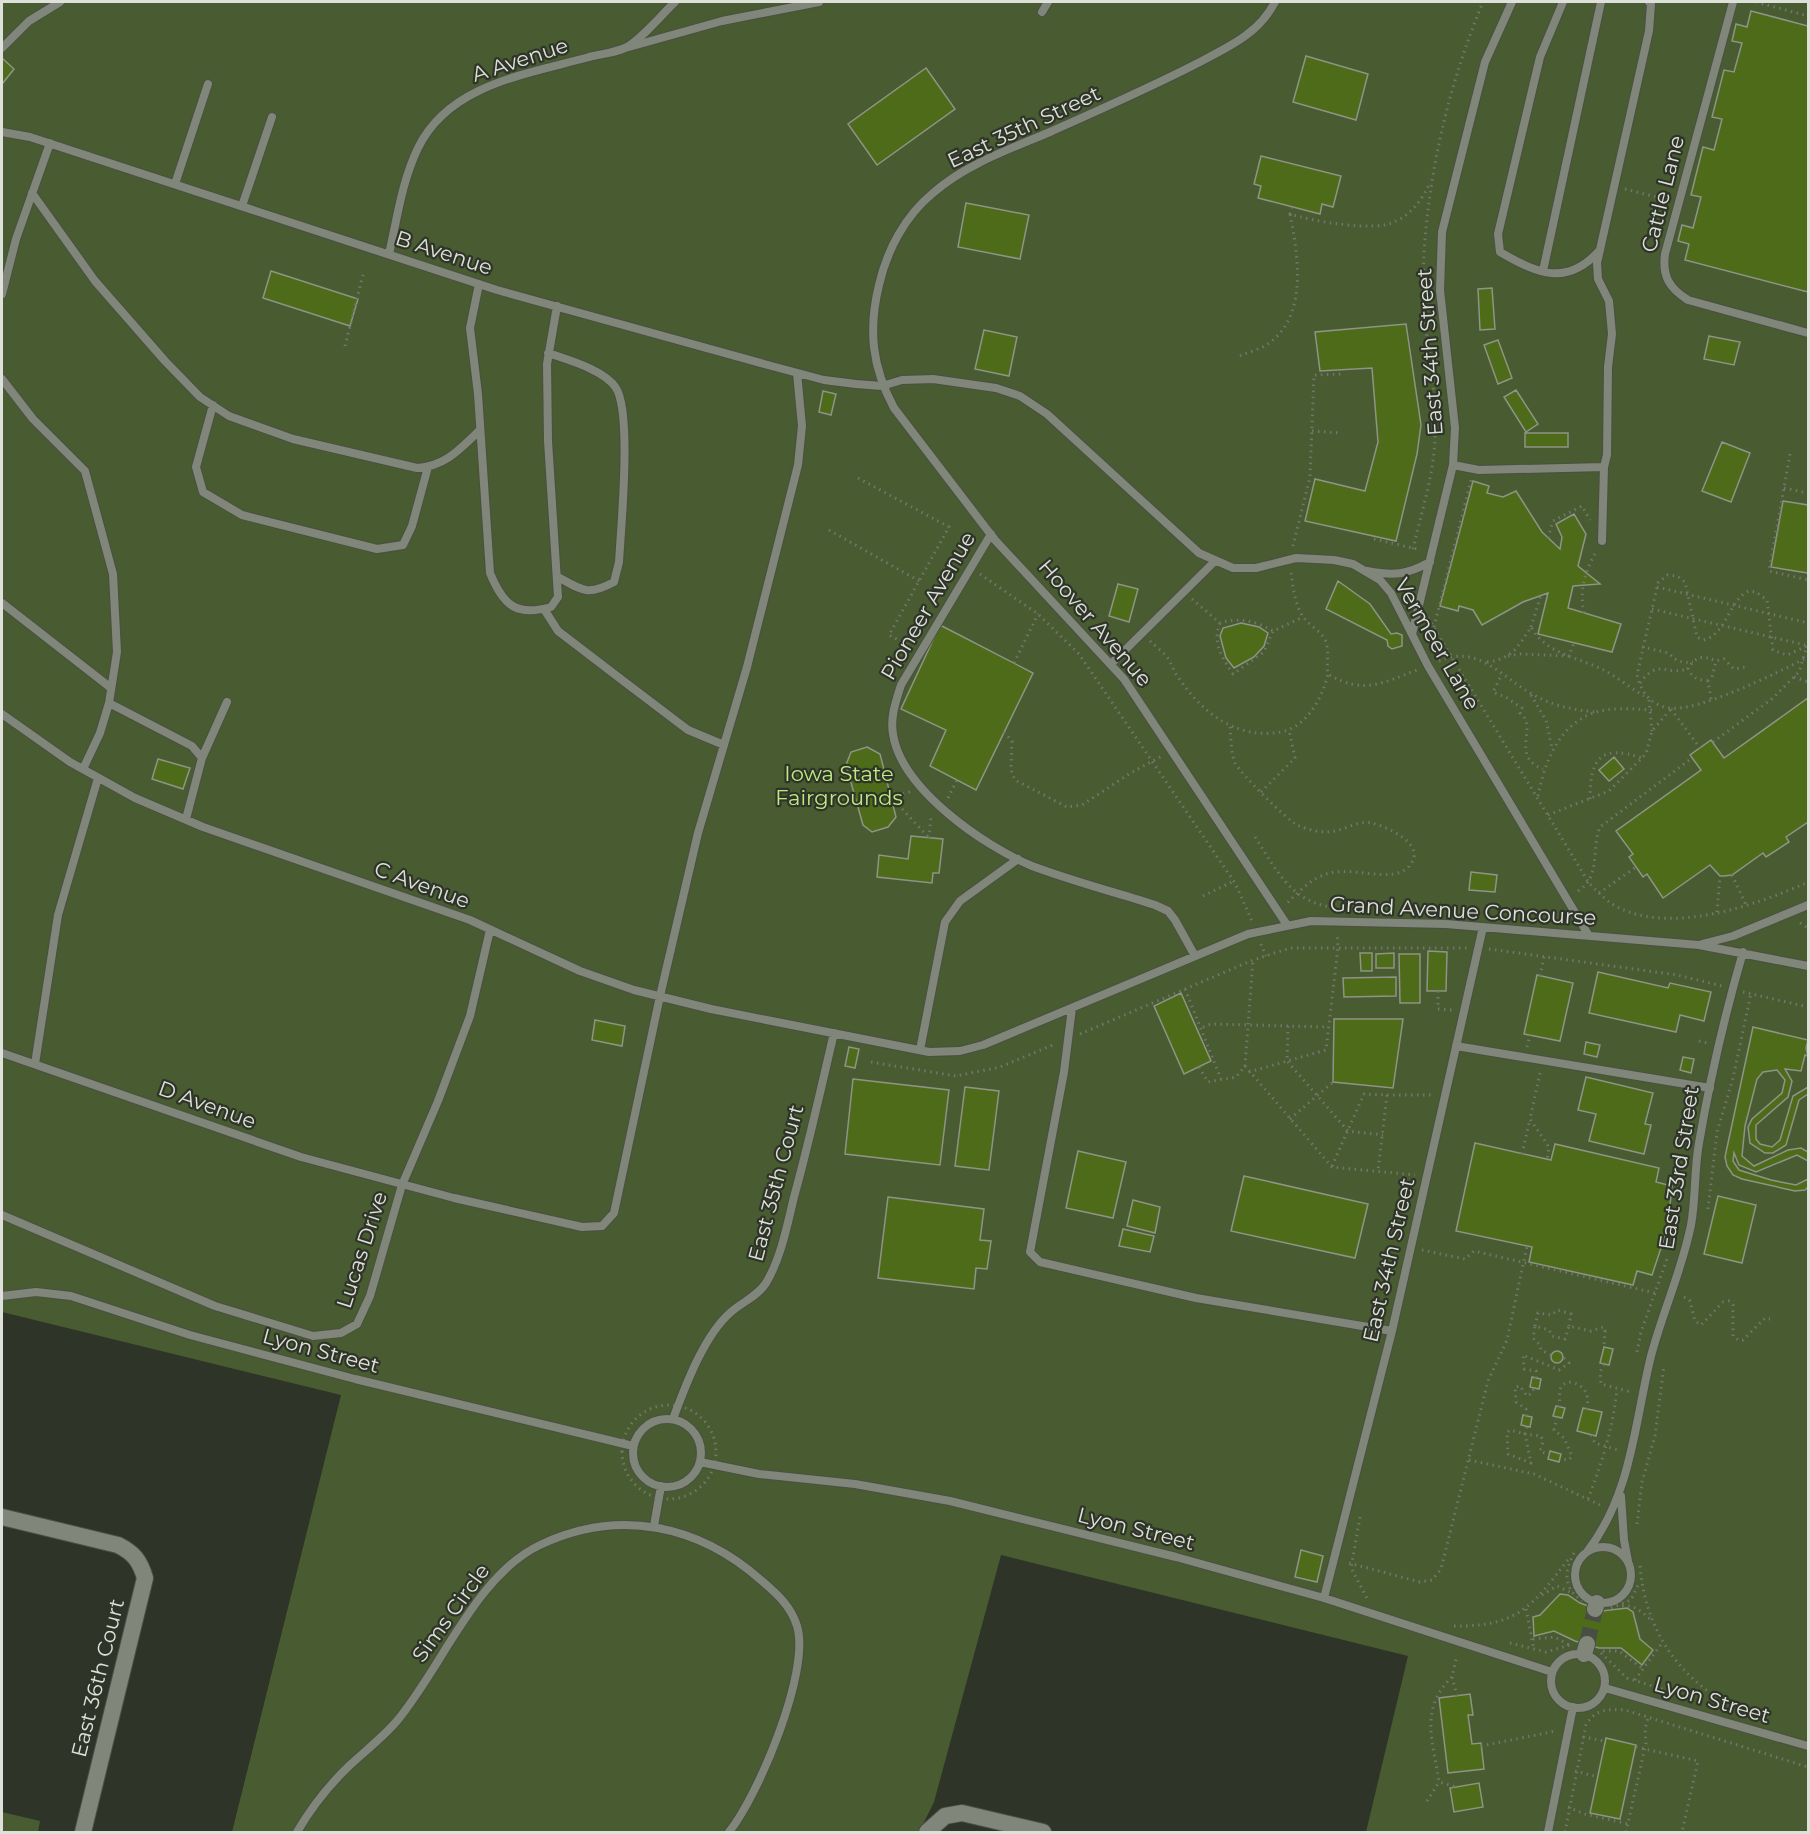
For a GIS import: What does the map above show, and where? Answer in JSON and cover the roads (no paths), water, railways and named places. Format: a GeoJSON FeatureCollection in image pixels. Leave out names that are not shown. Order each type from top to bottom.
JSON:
{"type":"FeatureCollection","features":[{"type":"Feature","properties":{"kind":"street","name":"East 36th Court"},"geometry":{"type":"LineString","coordinates":[[2,1517],[118,1545],[131,1552],[141,1563],[145,1578],[83,1833]]}},
{"type":"Feature","properties":{"kind":"street"},"geometry":{"type":"LineString","coordinates":[[927,1833],[945,1816],[962,1813],[1043,1833]]}},
{"type":"Feature","properties":{"kind":"lane"},"geometry":{"type":"LineString","coordinates":[[2,48],[29,21],[60,2]]}},
{"type":"Feature","properties":{"kind":"lane","name":"A Avenue"},"geometry":{"type":"LineString","coordinates":[[389,254],[408,172],[419,146],[435,123],[455,104],[475,91],[516,77],[626,47],[675,2]]}},
{"type":"Feature","properties":{"kind":"lane"},"geometry":{"type":"LineString","coordinates":[[626,47],[722,21],[819,2]]}},
{"type":"Feature","properties":{"kind":"lane"},"geometry":{"type":"LineString","coordinates":[[1042,12],[1048,2]]}},
{"type":"Feature","properties":{"kind":"lane","name":"East 35th Street"},"geometry":{"type":"LineString","coordinates":[[882,386],[871,332],[883,268],[898,235],[933,193],[971,167],[1141,92],[1241,41],[1257,28],[1275,2]]}},
{"type":"Feature","properties":{"kind":"lane","name":"East 34th Street"},"geometry":{"type":"LineString","coordinates":[[1412,634],[1453,465],[1455,428],[1440,290],[1442,232],[1485,62],[1512,2]]}},
{"type":"Feature","properties":{"kind":"lane"},"geometry":{"type":"LineString","coordinates":[[1563,2],[1540,57],[1498,234],[1500,252],[1527,268],[1562,275],[1587,265],[1600,250]]}},
{"type":"Feature","properties":{"kind":"lane"},"geometry":{"type":"LineString","coordinates":[[1543,271],[1601,2]]}},
{"type":"Feature","properties":{"kind":"lane"},"geometry":{"type":"LineString","coordinates":[[1602,541],[1604,467],[1607,455],[1608,367],[1612,334],[1609,301],[1598,279],[1600,250],[1649,31],[1652,4],[1649,2]]}},
{"type":"Feature","properties":{"kind":"lane","name":"Cattle Lane"},"geometry":{"type":"LineString","coordinates":[[1733,2],[1663,268],[1668,283],[1675,292],[1688,300],[1809,333]]}},
{"type":"Feature","properties":{"kind":"lane"},"geometry":{"type":"LineString","coordinates":[[175,184],[208,84]]}},
{"type":"Feature","properties":{"kind":"lane"},"geometry":{"type":"LineString","coordinates":[[242,206],[272,117]]}},
{"type":"Feature","properties":{"kind":"lane","name":"B Avenue"},"geometry":{"type":"LineString","coordinates":[[2,132],[50,143],[479,284],[824,380],[882,386]]}},
{"type":"Feature","properties":{"kind":"lane"},"geometry":{"type":"LineString","coordinates":[[2,294],[32,193],[50,143]]}},
{"type":"Feature","properties":{"kind":"lane"},"geometry":{"type":"LineString","coordinates":[[32,193],[94,281],[165,362],[213,405],[229,416],[293,439],[417,468],[428,467],[450,459],[480,430]]}},
{"type":"Feature","properties":{"kind":"lane"},"geometry":{"type":"LineString","coordinates":[[479,284],[470,328],[490,573],[500,597],[525,612],[551,607],[558,597],[548,441],[548,352],[557,306]]}},
{"type":"Feature","properties":{"kind":"lane"},"geometry":{"type":"LineString","coordinates":[[548,352],[588,367],[616,387],[625,412],[619,562],[614,582],[596,591],[577,588],[558,577]]}},
{"type":"Feature","properties":{"kind":"lane","name":"D Avenue"},"geometry":{"type":"LineString","coordinates":[[2,1053],[301,1157],[402,1185],[582,1227],[602,1226],[614,1213],[660,996],[698,833],[747,667],[798,465],[802,426],[797,373]]}},
{"type":"Feature","properties":{"kind":"lane"},"geometry":{"type":"LineString","coordinates":[[2,379],[33,419],[85,471],[112,574],[117,652],[109,703],[100,733],[82,769]]}},
{"type":"Feature","properties":{"kind":"lane","name":"Vermeer Lane"},"geometry":{"type":"LineString","coordinates":[[882,386],[902,380],[933,379],[996,388],[1020,396],[1047,414],[1199,553],[1214,561],[1233,568],[1256,568],[1296,558],[1334,560],[1353,564],[1380,580],[1391,593],[1428,666],[1589,936]]}},
{"type":"Feature","properties":{"kind":"lane","name":"Hoover Avenue"},"geometry":{"type":"LineString","coordinates":[[882,386],[894,408],[991,534],[1124,679],[1287,925]]}},
{"type":"Feature","properties":{"kind":"lane"},"geometry":{"type":"LineString","coordinates":[[213,405],[196,467],[202,492],[242,515],[377,549],[403,545],[412,526],[428,467]]}},
{"type":"Feature","properties":{"kind":"lane"},"geometry":{"type":"LineString","coordinates":[[1453,465],[1474,469],[1604,467]]}},
{"type":"Feature","properties":{"kind":"lane","name":"Pioneer Avenue"},"geometry":{"type":"LineString","coordinates":[[991,534],[901,685],[896,700],[892,733],[900,758],[923,789],[944,808],[985,839],[1018,859],[1168,911],[1195,956]]}},
{"type":"Feature","properties":{"kind":"lane"},"geometry":{"type":"LineString","coordinates":[[1363,570],[1390,575],[1412,572],[1431,557]]}},
{"type":"Feature","properties":{"kind":"lane"},"geometry":{"type":"LineString","coordinates":[[1111,664],[1214,561]]}},
{"type":"Feature","properties":{"kind":"lane"},"geometry":{"type":"LineString","coordinates":[[2,603],[111,688]]}},
{"type":"Feature","properties":{"kind":"lane"},"geometry":{"type":"LineString","coordinates":[[544,609],[558,631],[626,683],[688,730],[724,746]]}},
{"type":"Feature","properties":{"kind":"lane"},"geometry":{"type":"LineString","coordinates":[[186,819],[202,758],[226,702]]}},
{"type":"Feature","properties":{"kind":"lane"},"geometry":{"type":"LineString","coordinates":[[109,703],[192,746],[202,758]]}},
{"type":"Feature","properties":{"kind":"lane","name":"C Avenue"},"geometry":{"type":"LineString","coordinates":[[2,714],[82,769],[135,798],[186,819],[490,930],[580,971],[660,996],[852,1037]]}},
{"type":"Feature","properties":{"kind":"lane"},"geometry":{"type":"LineString","coordinates":[[35,1064],[58,915],[98,778]]}},
{"type":"Feature","properties":{"kind":"lane"},"geometry":{"type":"LineString","coordinates":[[920,1050],[945,922],[960,901],[1018,859]]}},
{"type":"Feature","properties":{"kind":"lane"},"geometry":{"type":"LineString","coordinates":[[1699,945],[1733,936],[1809,905]]}},
{"type":"Feature","properties":{"kind":"lane","name":"Grand Avenue Concourse"},"geometry":{"type":"LineString","coordinates":[[852,1037],[920,1050],[960,1051],[982,1045],[1256,932],[1287,925],[1336,922],[1483,927],[1699,945],[1809,966]]}},
{"type":"Feature","properties":{"kind":"lane","name":"East 34th Street"},"geometry":{"type":"LineString","coordinates":[[1324,1598],[1336,1559],[1392,1331],[1483,927]]}},
{"type":"Feature","properties":{"kind":"lane","name":"Lucas Drive"},"geometry":{"type":"LineString","coordinates":[[2,1215],[214,1306],[313,1336],[341,1334],[357,1324],[370,1296],[402,1185],[438,1101],[470,1016],[490,930]]}},
{"type":"Feature","properties":{"kind":"lane","name":"East 33rd Street"},"geometry":{"type":"LineString","coordinates":[[1621,1493],[1624,1540],[1630,1569],[1628,1588],[1615,1601],[1596,1606],[1583,1595],[1575,1581],[1577,1565],[1602,1533],[1621,1493],[1651,1356],[1682,1262],[1691,1223],[1698,1145],[1732,989],[1743,952]]}},
{"type":"Feature","properties":{"kind":"lane"},"geometry":{"type":"LineString","coordinates":[[1072,1008],[1030,1252],[1040,1262],[1196,1298],[1392,1331]]}},
{"type":"Feature","properties":{"kind":"lane","name":"East 35th Court"},"geometry":{"type":"LineString","coordinates":[[673,1419],[692,1369],[719,1327],[730,1312],[750,1300],[765,1285],[775,1265],[801,1172],[834,1034]]}},
{"type":"Feature","properties":{"kind":"lane"},"geometry":{"type":"LineString","coordinates":[[1456,1046],[1710,1088]]}},
{"type":"Feature","properties":{"kind":"lane","name":"Lyon Street"},"geometry":{"type":"LineString","coordinates":[[2,1296],[36,1292],[71,1296],[190,1335],[355,1379],[633,1446]]}},
{"type":"Feature","properties":{"kind":"lane"},"geometry":{"type":"LineString","coordinates":[[673,1419],[682,1422],[696,1434],[701,1452],[700,1462],[690,1479],[681,1484],[661,1486],[642,1476],[636,1467],[633,1446],[636,1438],[655,1420],[673,1419]]}},
{"type":"Feature","properties":{"kind":"lane","name":"Lyon Street"},"geometry":{"type":"LineString","coordinates":[[700,1462],[759,1474],[855,1484],[950,1501],[1176,1557],[1324,1598],[1552,1672]]}},
{"type":"Feature","properties":{"kind":"lane"},"geometry":{"type":"LineString","coordinates":[[654,1526],[661,1486]]}},
{"type":"Feature","properties":{"kind":"lane","name":"Sims Circle"},"geometry":{"type":"LineString","coordinates":[[297,1833],[327,1789],[397,1721],[497,1576],[520,1555],[542,1544],[602,1525],[654,1526],[706,1543],[746,1567],[783,1600],[797,1627],[800,1642],[794,1683],[752,1799],[729,1833]]}},
{"type":"Feature","properties":{"kind":"lane"},"geometry":{"type":"LineString","coordinates":[[1587,1552],[1604,1547],[1613,1550],[1621,1554],[1630,1569]]}},
{"type":"Feature","properties":{"kind":"lane"},"geometry":{"type":"LineString","coordinates":[[1590,1650],[1602,1667],[1605,1688],[1596,1701],[1589,1706],[1573,1707],[1564,1704],[1553,1690],[1552,1672],[1562,1659],[1590,1650]]}},
{"type":"Feature","properties":{"kind":"lane","name":"Lyon Street"},"geometry":{"type":"LineString","coordinates":[[1605,1688],[1809,1746]]}},
{"type":"Feature","properties":{"kind":"lane"},"geometry":{"type":"LineString","coordinates":[[1548,1833],[1573,1707]]}},
{"type":"Feature","properties":{"kind":"tunnel"},"geometry":{"type":"LineString","coordinates":[[1587,1644],[1595,1609]]}},
{"type":"Feature","properties":{"kind":"park label","name":"Iowa State Fairgrounds"},"geometry":{"type":"Point","coordinates":[839,786]}}]}
